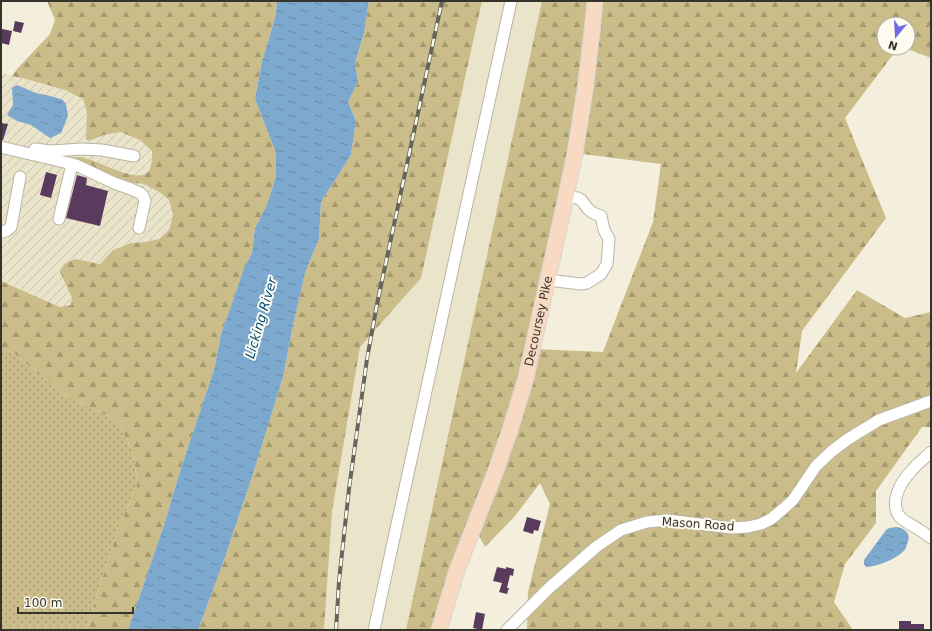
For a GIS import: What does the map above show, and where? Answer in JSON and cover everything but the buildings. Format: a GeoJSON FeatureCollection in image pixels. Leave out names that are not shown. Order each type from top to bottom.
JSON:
{"type":"FeatureCollection","features":[{"type":"Feature","properties":{"kind":"main road","name":"Decoursey Pike"},"geometry":{"type":"LineString","coordinates":[[439,630],[457,570],[495,473],[528,371],[575,153],[585,90],[595,1]]}},
{"type":"Feature","properties":{"kind":"street"},"geometry":{"type":"LineString","coordinates":[[374,630],[511,1]]}},
{"type":"Feature","properties":{"kind":"street"},"geometry":{"type":"LineString","coordinates":[[1,142],[33,149],[102,150],[134,156]]}},
{"type":"Feature","properties":{"kind":"street"},"geometry":{"type":"LineString","coordinates":[[1,147],[72,164],[140,193],[145,201],[139,228]]}},
{"type":"Feature","properties":{"kind":"street"},"geometry":{"type":"LineString","coordinates":[[59,219],[72,164]]}},
{"type":"Feature","properties":{"kind":"street"},"geometry":{"type":"LineString","coordinates":[[1,232],[6,231],[11,227],[20,177]]}},
{"type":"Feature","properties":{"kind":"street"},"geometry":{"type":"LineString","coordinates":[[548,280],[581,284],[587,283],[601,274],[607,264],[609,239],[604,230],[601,216],[593,213],[578,198],[566,197]]}},
{"type":"Feature","properties":{"kind":"street","name":"Mason Road"},"geometry":{"type":"LineString","coordinates":[[507,630],[548,589],[596,546],[621,530],[647,522],[667,520],[732,528],[761,524],[793,500],[816,466],[848,439],[879,420],[931,401]]}},
{"type":"Feature","properties":{"kind":"street"},"geometry":{"type":"LineString","coordinates":[[931,452],[912,469],[898,493],[896,501],[897,512],[900,517],[931,538]]}},
{"type":"Feature","properties":{"kind":"shaded area"},"geometry":{"type":"Polygon","coordinates":[[[482,1],[595,1],[439,630],[324,630],[332,512],[360,347],[421,277],[482,1]]]}},
{"type":"Feature","properties":{"kind":"shaded area"},"geometry":{"type":"Polygon","coordinates":[[[1,73],[65,90],[83,99],[87,113],[91,140],[104,135],[119,132],[140,140],[152,151],[151,165],[148,172],[143,175],[132,175],[86,158],[118,181],[144,184],[162,193],[169,200],[173,215],[169,230],[159,239],[131,243],[113,250],[100,264],[89,262],[68,288],[72,299],[71,305],[61,307],[1,281],[1,73]]]}},
{"type":"Feature","properties":{"kind":"green space"},"geometry":{"type":"Polygon","coordinates":[[[47,1],[277,1],[276,13],[262,61],[255,99],[276,153],[276,176],[267,205],[255,228],[252,253],[244,268],[221,334],[214,370],[181,468],[165,522],[128,630],[86,630],[117,532],[137,485],[134,455],[118,421],[60,392],[14,353],[1,349],[1,281],[60,307],[71,305],[72,298],[60,272],[64,264],[75,259],[100,264],[113,250],[131,243],[159,239],[169,230],[173,215],[169,200],[161,193],[144,184],[118,181],[71,159],[76,157],[84,158],[124,173],[142,175],[149,170],[152,162],[152,151],[140,140],[120,132],[86,140],[87,113],[83,99],[65,90],[12,76],[50,34],[55,20],[47,1]]]}},
{"type":"Feature","properties":{"kind":"green space"},"geometry":{"type":"Polygon","coordinates":[[[369,1],[482,1],[421,278],[360,347],[332,512],[324,630],[198,630],[223,563],[253,474],[283,377],[305,273],[319,239],[321,202],[351,155],[356,121],[348,102],[358,82],[355,63],[364,33],[369,1]]]}},
{"type":"Feature","properties":{"kind":"green space"},"geometry":{"type":"Polygon","coordinates":[[[542,1],[931,1],[931,58],[916,52],[916,16],[876,16],[876,56],[892,56],[845,118],[886,218],[802,331],[796,373],[857,290],[905,318],[931,312],[931,427],[922,427],[876,491],[876,523],[845,564],[834,602],[853,630],[527,630],[528,592],[550,504],[540,483],[515,516],[485,547],[474,526],[439,630],[406,630],[542,1]],[[575,153],[533,349],[603,352],[653,222],[661,164],[575,153]]]}},
{"type":"Feature","properties":{"kind":"green space"},"geometry":{"type":"Polygon","coordinates":[[[1,349],[14,353],[60,392],[118,421],[134,455],[137,485],[117,532],[86,630],[1,630],[1,349]]]}},
{"type":"Feature","properties":{"kind":"water","name":"Licking River"},"geometry":{"type":"Polygon","coordinates":[[[277,1],[369,1],[364,33],[355,63],[358,82],[348,102],[356,121],[351,155],[321,202],[319,239],[305,273],[283,377],[253,474],[223,563],[198,630],[128,630],[165,522],[181,468],[214,370],[221,334],[244,268],[252,253],[255,228],[267,205],[276,176],[276,153],[255,99],[262,61],[276,13],[277,1]]]}},
{"type":"Feature","properties":{"kind":"water"},"geometry":{"type":"Polygon","coordinates":[[[17,85],[36,93],[63,100],[66,104],[68,116],[61,133],[50,138],[31,125],[17,121],[7,115],[13,105],[12,88],[17,85]]]}},
{"type":"Feature","properties":{"kind":"water"},"geometry":{"type":"Polygon","coordinates":[[[897,527],[905,530],[909,536],[906,548],[903,552],[888,561],[866,567],[864,560],[886,530],[897,527]]]}},
{"type":"Feature","properties":{"kind":"railway"},"geometry":{"type":"LineString","coordinates":[[336,630],[339,581],[349,489],[367,359],[377,304],[442,1]]}}]}
